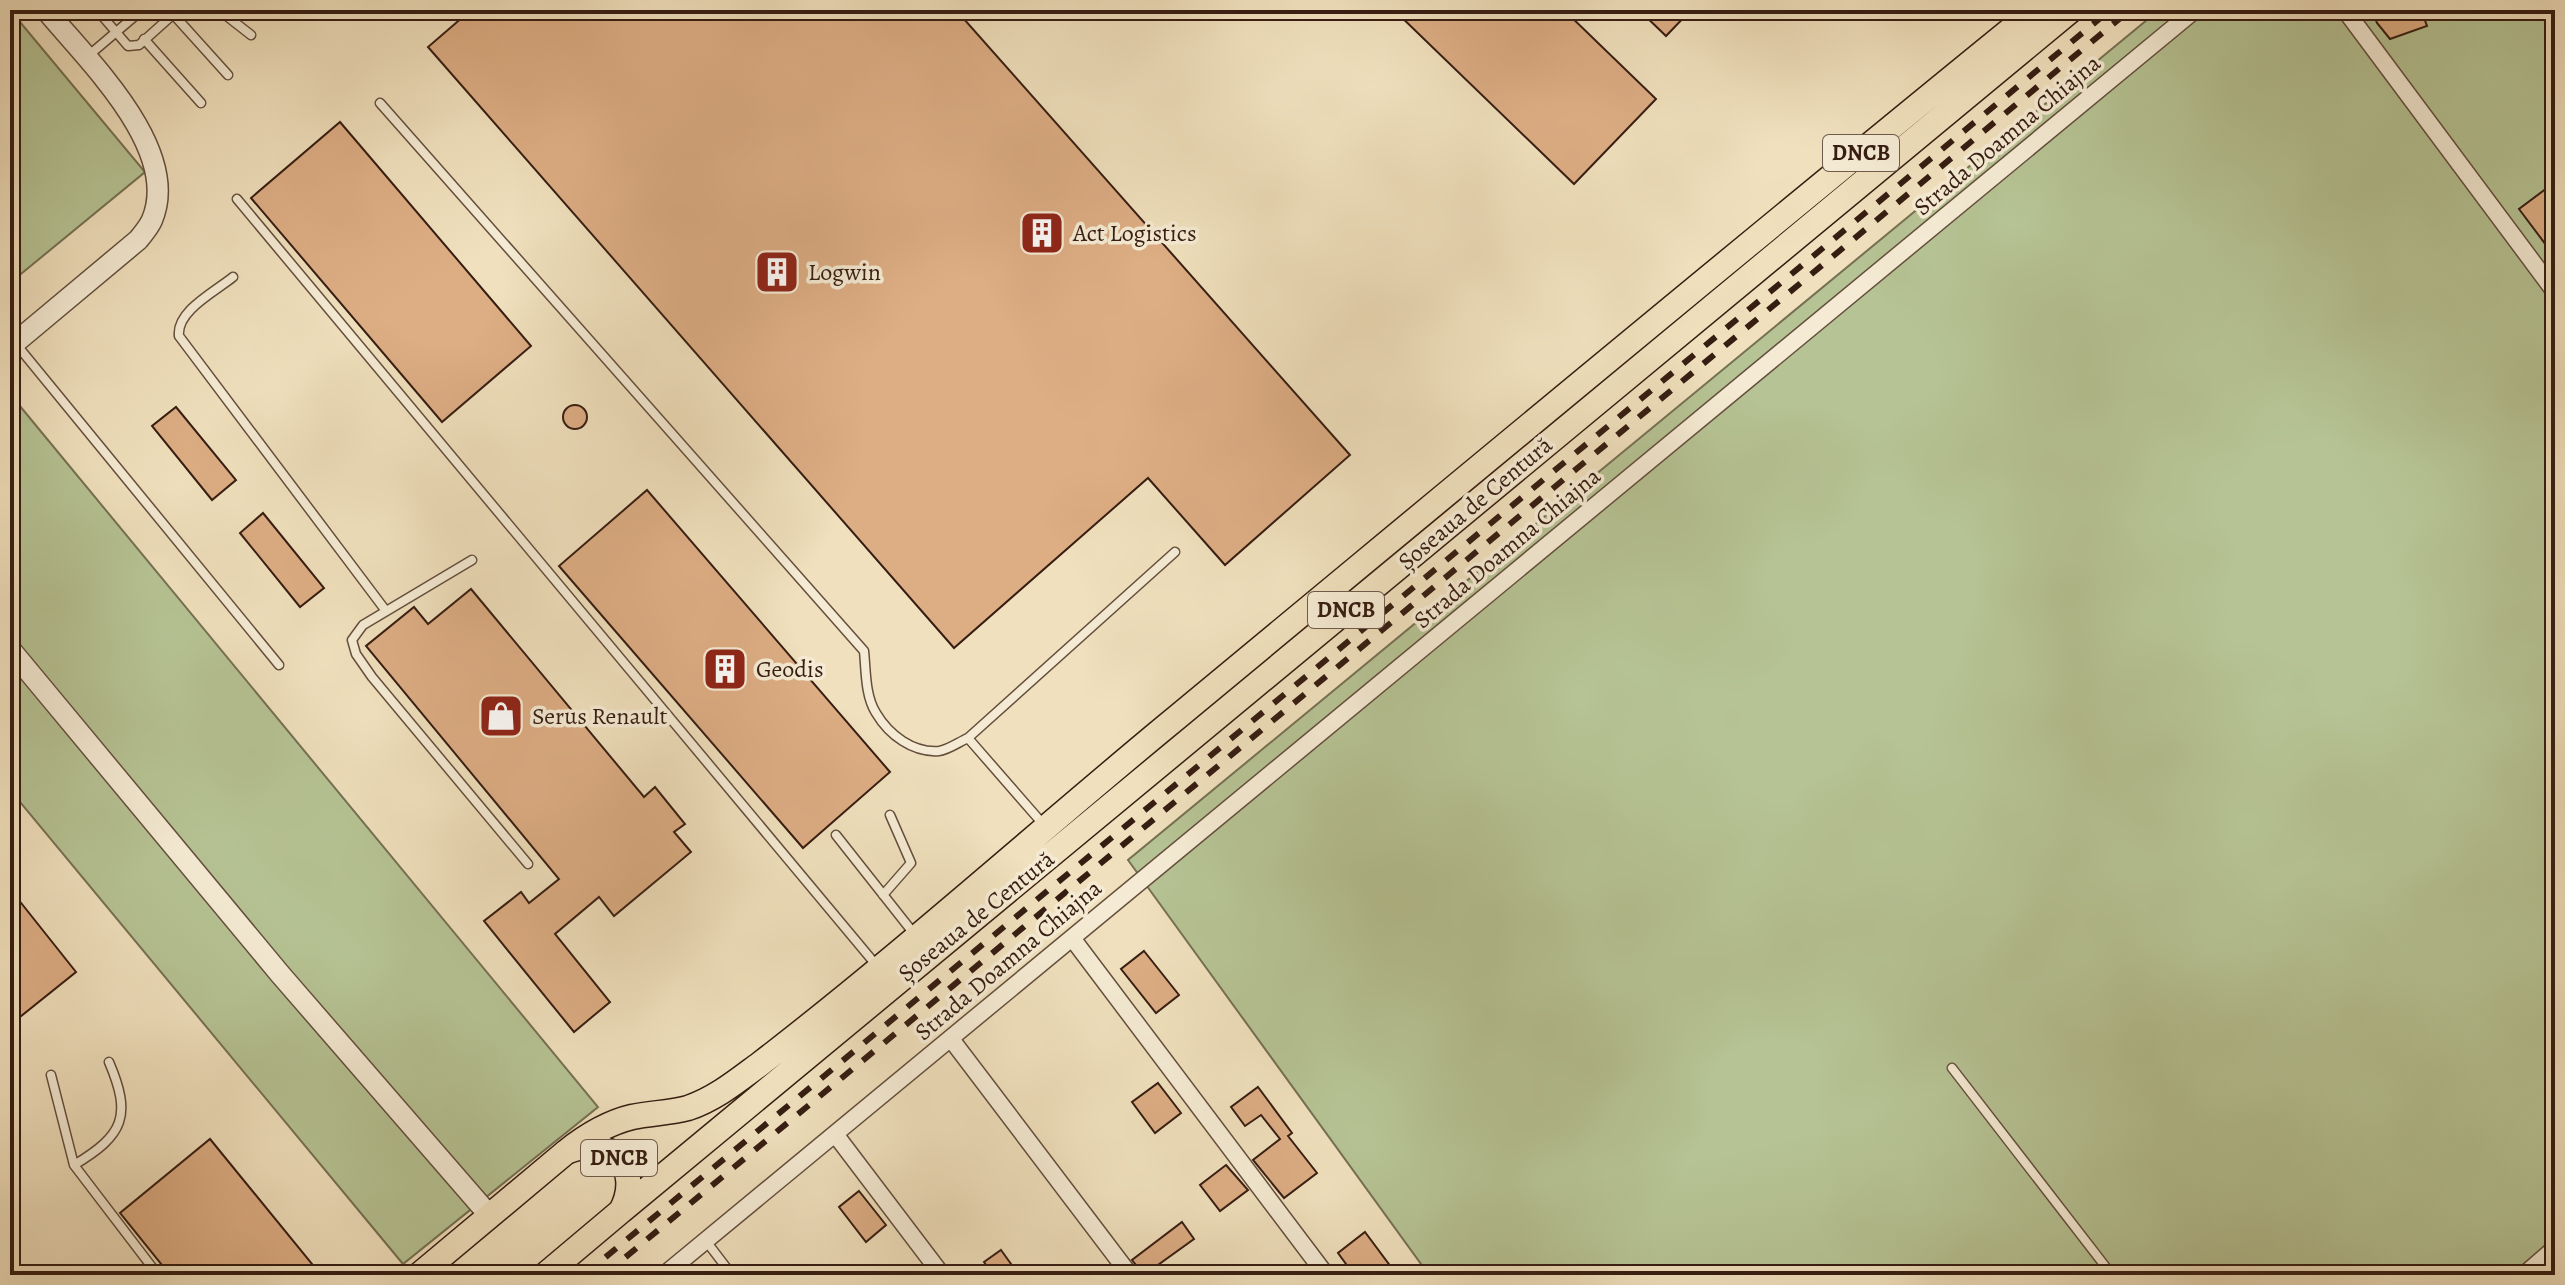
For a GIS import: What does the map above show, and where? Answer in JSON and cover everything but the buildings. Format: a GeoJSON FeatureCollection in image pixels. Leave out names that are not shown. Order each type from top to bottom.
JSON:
{"type":"FeatureCollection","features":[{"type":"Feature","properties":{"kind":"main road","name":"Șoseaua de Centură"},"geometry":{"type":"LineString","coordinates":[[566,1152],[606,1126],[637,1116],[684,1109],[718,1094],[808,1026],[2035,10]]}},
{"type":"Feature","properties":{"kind":"main road","name":"Șoseaua de Centură"},"geometry":{"type":"LineString","coordinates":[[621,1211],[2071,10]]}},
{"type":"Feature","properties":{"kind":"main road","name":"DNCB"},"geometry":{"type":"LineString","coordinates":[[419,1275],[566,1152],[593,1145],[606,1149],[619,1158],[626,1170],[630,1184],[628,1198],[621,1211],[545,1275]]}},
{"type":"Feature","properties":{"kind":"street"},"geometry":{"type":"LineString","coordinates":[[13,344],[138,240],[152,221],[158,181],[143,133],[129,111],[46,10]]}},
{"type":"Feature","properties":{"kind":"street","name":"Strada Doamna Chiajna"},"geometry":{"type":"LineString","coordinates":[[664,1275],[2195,10]]}},
{"type":"Feature","properties":{"kind":"street"},"geometry":{"type":"LineString","coordinates":[[2345,10],[2555,292]]}},
{"type":"Feature","properties":{"kind":"street"},"geometry":{"type":"LineString","coordinates":[[10,649],[270,962],[489,1215]]}},
{"type":"Feature","properties":{"kind":"street"},"geometry":{"type":"LineString","coordinates":[[1072,938],[1326,1275]]}},
{"type":"Feature","properties":{"kind":"street"},"geometry":{"type":"LineString","coordinates":[[951,1039],[1130,1275]]}},
{"type":"Feature","properties":{"kind":"street"},"geometry":{"type":"LineString","coordinates":[[835,1134],[942,1275]]}},
{"type":"Feature","properties":{"kind":"street"},"geometry":{"type":"LineString","coordinates":[[2524,1275],[2555,1248]]}},
{"type":"Feature","properties":{"kind":"lane"},"geometry":{"type":"LineString","coordinates":[[97,10],[128,46],[139,45],[176,12],[228,75]]}},
{"type":"Feature","properties":{"kind":"lane"},"geometry":{"type":"LineString","coordinates":[[86,58],[142,10]]}},
{"type":"Feature","properties":{"kind":"lane"},"geometry":{"type":"LineString","coordinates":[[219,10],[251,35]]}},
{"type":"Feature","properties":{"kind":"lane"},"geometry":{"type":"LineString","coordinates":[[144,39],[201,103]]}},
{"type":"Feature","properties":{"kind":"lane"},"geometry":{"type":"LineString","coordinates":[[380,103],[864,651],[867,686],[875,712],[898,739],[919,750],[942,751],[968,738],[1175,552]]}},
{"type":"Feature","properties":{"kind":"lane"},"geometry":{"type":"LineString","coordinates":[[237,199],[879,967]]}},
{"type":"Feature","properties":{"kind":"lane"},"geometry":{"type":"LineString","coordinates":[[233,277],[185,316],[178,326],[179,336],[386,611]]}},
{"type":"Feature","properties":{"kind":"lane"},"geometry":{"type":"LineString","coordinates":[[13,344],[279,665]]}},
{"type":"Feature","properties":{"kind":"lane"},"geometry":{"type":"LineString","coordinates":[[472,560],[363,625],[352,640],[356,654],[372,677],[528,864]]}},
{"type":"Feature","properties":{"kind":"lane"},"geometry":{"type":"LineString","coordinates":[[968,738],[1045,827]]}},
{"type":"Feature","properties":{"kind":"lane"},"geometry":{"type":"LineString","coordinates":[[883,895],[911,863],[890,815]]}},
{"type":"Feature","properties":{"kind":"lane"},"geometry":{"type":"LineString","coordinates":[[836,835],[916,936]]}},
{"type":"Feature","properties":{"kind":"lane"},"geometry":{"type":"LineString","coordinates":[[74,1165],[99,1150],[118,1126],[122,1109],[119,1087],[109,1062]]}},
{"type":"Feature","properties":{"kind":"lane"},"geometry":{"type":"LineString","coordinates":[[1952,1068],[2112,1275]]}},
{"type":"Feature","properties":{"kind":"lane"},"geometry":{"type":"LineString","coordinates":[[51,1075],[74,1165],[158,1275]]}},
{"type":"Feature","properties":{"kind":"lane"},"geometry":{"type":"LineString","coordinates":[[706,1241],[732,1275]]}},
{"type":"Feature","properties":{"kind":"green space"},"geometry":{"type":"Polygon","coordinates":[[[10,10],[145,172],[10,283],[10,10]]]}},
{"type":"Feature","properties":{"kind":"green space"},"geometry":{"type":"Polygon","coordinates":[[[2159,10],[2555,10],[2555,1275],[1429,1275],[1128,860],[2159,10]]]}},
{"type":"Feature","properties":{"kind":"green space"},"geometry":{"type":"Polygon","coordinates":[[[10,394],[598,1107],[403,1264],[10,790],[10,394]]]}},
{"type":"Feature","properties":{"kind":"railway"},"geometry":{"type":"LineString","coordinates":[[584,1275],[2110,10]]}},
{"type":"Feature","properties":{"kind":"railway"},"geometry":{"type":"LineString","coordinates":[[604,1275],[2130,10]]}},
{"type":"Feature","properties":{"kind":"place","name":"Act Logistics"},"geometry":{"type":"Point","coordinates":[1042,233]}},
{"type":"Feature","properties":{"kind":"place","name":"Logwin"},"geometry":{"type":"Point","coordinates":[777,272]}},
{"type":"Feature","properties":{"kind":"place","name":"Geodis"},"geometry":{"type":"Point","coordinates":[725,669]}},
{"type":"Feature","properties":{"kind":"place","name":"Serus Renault"},"geometry":{"type":"Point","coordinates":[501,716]}}]}
